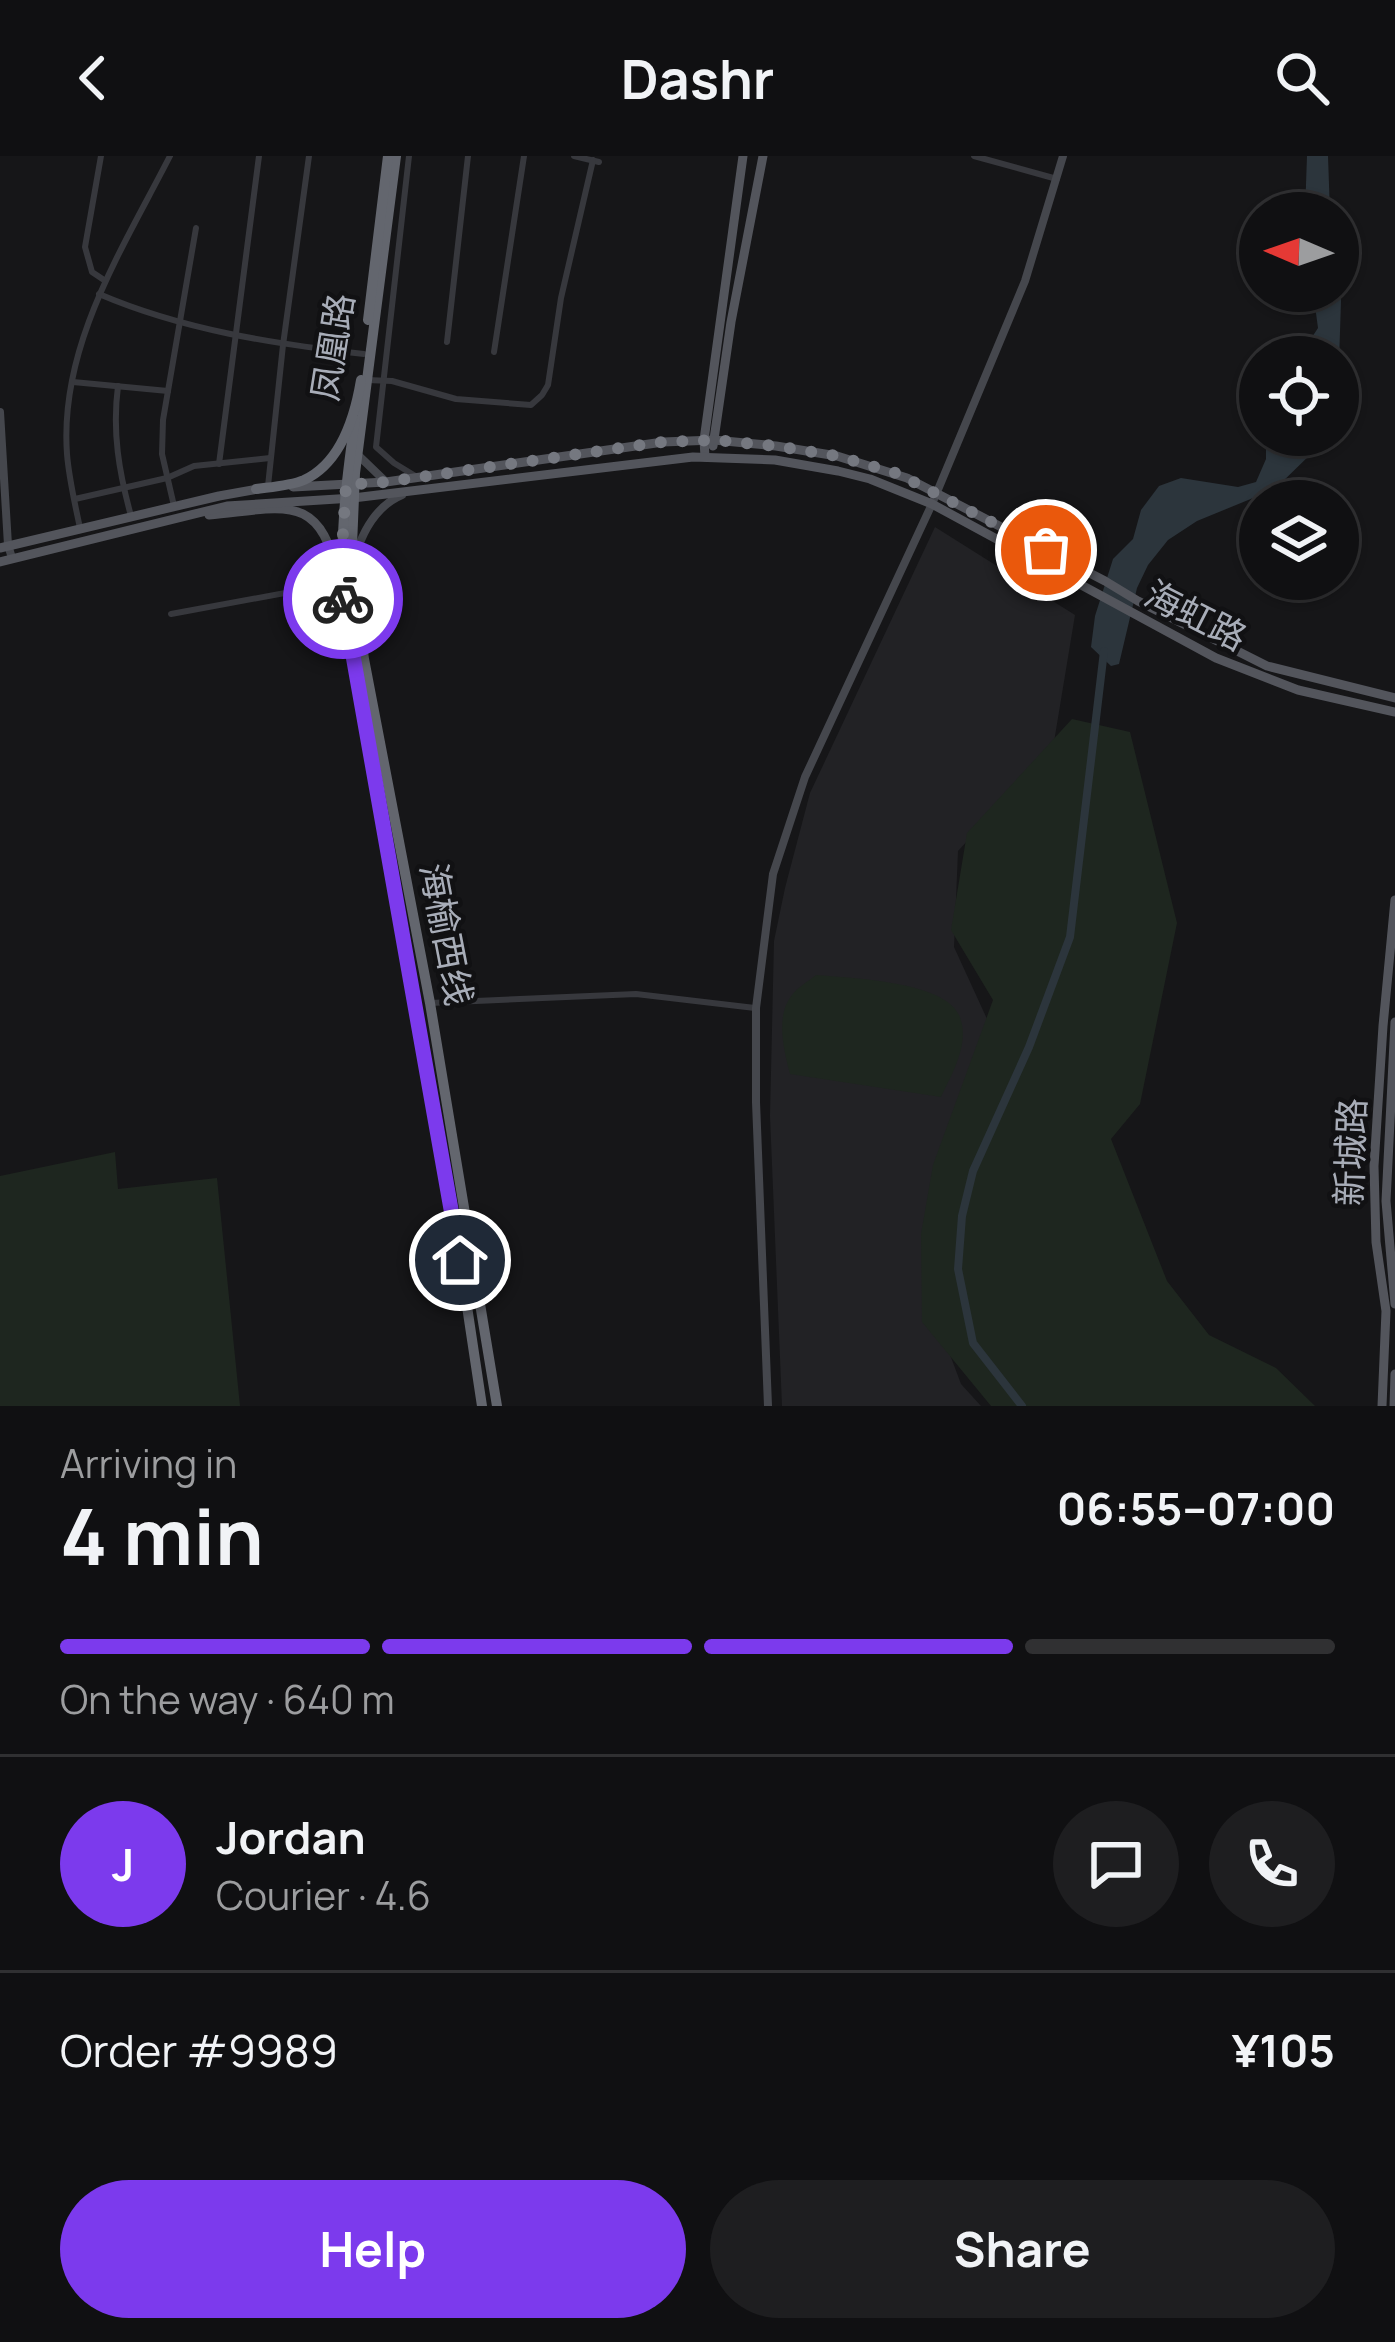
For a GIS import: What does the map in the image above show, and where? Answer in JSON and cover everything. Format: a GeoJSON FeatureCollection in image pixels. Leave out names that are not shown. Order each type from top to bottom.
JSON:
{"type":"FeatureCollection","features":[{"type":"Feature","properties":{"kind":"highway","name":"凤凰路"},"geometry":{"type":"LineString","coordinates":[[262,488],[302,481],[317,472],[336,453],[355,411],[364,384],[364,354],[392,156]]}},
{"type":"Feature","properties":{"kind":"highway","name":"凤凰路"},"geometry":{"type":"LineString","coordinates":[[350,488],[358,455],[392,156]]}},
{"type":"Feature","properties":{"kind":"highway","name":"海榆西线"},"geometry":{"type":"LineString","coordinates":[[364,384],[341,565],[344,603],[482,1406]]}},
{"type":"Feature","properties":{"kind":"highway","name":"海榆西线"},"geometry":{"type":"LineString","coordinates":[[350,488],[351,570],[364,659],[430,1003],[497,1406]]}},
{"type":"Feature","properties":{"kind":"main road"},"geometry":{"type":"LineString","coordinates":[[709,457],[743,156]]}},
{"type":"Feature","properties":{"kind":"main road"},"geometry":{"type":"LineString","coordinates":[[709,440],[763,156]]}},
{"type":"Feature","properties":{"kind":"main road","name":"海虹路"},"geometry":{"type":"LineString","coordinates":[[350,488],[662,442],[709,440],[837,456],[896,473],[935,492],[1267,666],[1393,696]]}},
{"type":"Feature","properties":{"kind":"main road","name":"海虹路"},"geometry":{"type":"LineString","coordinates":[[350,488],[406,493],[709,457],[775,460],[838,471],[932,505],[1216,658],[1264,679],[1393,712]]}},
{"type":"Feature","properties":{"kind":"main road","name":"凤凰路"},"geometry":{"type":"LineString","coordinates":[[4,547],[262,488],[350,488]]}},
{"type":"Feature","properties":{"kind":"main road"},"geometry":{"type":"LineString","coordinates":[[6,560],[227,506],[350,488]]}},
{"type":"Feature","properties":{"kind":"main road"},"geometry":{"type":"LineString","coordinates":[[167,519],[283,508],[301,513],[325,532],[344,603]]}},
{"type":"Feature","properties":{"kind":"main road","name":"新城路"},"geometry":{"type":"LineString","coordinates":[[1382,1406],[1386,1311],[1376,1241],[1374,1166],[1395,900]]}},
{"type":"Feature","properties":{"kind":"main road","name":"新城路"},"geometry":{"type":"LineString","coordinates":[[1395,1022],[1386,1201],[1395,1304]]}},
{"type":"Feature","properties":{"kind":"main road"},"geometry":{"type":"LineString","coordinates":[[1394,1406],[1395,1373]]}},
{"type":"Feature","properties":{"kind":"street"},"geometry":{"type":"LineString","coordinates":[[101,156],[85,247],[92,272],[104,280]]}},
{"type":"Feature","properties":{"kind":"street"},"geometry":{"type":"LineString","coordinates":[[80,528],[67,452],[80,350],[104,280],[170,156]]}},
{"type":"Feature","properties":{"kind":"street"},"geometry":{"type":"LineString","coordinates":[[219,464],[259,156]]}},
{"type":"Feature","properties":{"kind":"street"},"geometry":{"type":"LineString","coordinates":[[262,488],[271,458],[309,156]]}},
{"type":"Feature","properties":{"kind":"street"},"geometry":{"type":"LineString","coordinates":[[409,156],[376,447],[417,477]]}},
{"type":"Feature","properties":{"kind":"street"},"geometry":{"type":"LineString","coordinates":[[447,342],[467,156]]}},
{"type":"Feature","properties":{"kind":"street"},"geometry":{"type":"LineString","coordinates":[[494,352],[524,156]]}},
{"type":"Feature","properties":{"kind":"street"},"geometry":{"type":"LineString","coordinates":[[364,384],[382,381],[456,399],[531,405],[542,395],[596,161],[574,156]]}},
{"type":"Feature","properties":{"kind":"street"},"geometry":{"type":"LineString","coordinates":[[974,156],[1057,179]]}},
{"type":"Feature","properties":{"kind":"street"},"geometry":{"type":"LineString","coordinates":[[768,1406],[756,1008],[773,874],[806,777],[932,505],[1025,281],[1064,156]]}},
{"type":"Feature","properties":{"kind":"street"},"geometry":{"type":"LineString","coordinates":[[174,506],[162,454],[163,419],[196,228]]}},
{"type":"Feature","properties":{"kind":"street"},"geometry":{"type":"LineString","coordinates":[[99,294],[123,305],[235,335],[364,354]]}},
{"type":"Feature","properties":{"kind":"street"},"geometry":{"type":"LineString","coordinates":[[74,382],[168,391]]}},
{"type":"Feature","properties":{"kind":"street"},"geometry":{"type":"LineString","coordinates":[[118,386],[116,439],[131,516]]}},
{"type":"Feature","properties":{"kind":"street"},"geometry":{"type":"LineString","coordinates":[[0,412],[6,560]]}},
{"type":"Feature","properties":{"kind":"street"},"geometry":{"type":"LineString","coordinates":[[358,455],[386,482]]}},
{"type":"Feature","properties":{"kind":"street"},"geometry":{"type":"LineString","coordinates":[[75,499],[167,478],[194,466],[271,458]]}},
{"type":"Feature","properties":{"kind":"street"},"geometry":{"type":"LineString","coordinates":[[351,570],[358,545],[376,513],[387,501],[406,493]]}},
{"type":"Feature","properties":{"kind":"street"},"geometry":{"type":"LineString","coordinates":[[171,614],[340,584]]}},
{"type":"Feature","properties":{"kind":"street"},"geometry":{"type":"LineString","coordinates":[[430,1003],[636,994],[756,1008]]}},
{"type":"Feature","properties":{"kind":"shaded area"},"geometry":{"type":"Polygon","coordinates":[[[1307,156],[1328,156],[1329,192],[1306,192],[1307,156]]]}},
{"type":"Feature","properties":{"kind":"shaded area"},"geometry":{"type":"Polygon","coordinates":[[[1316,312],[1341,312],[1340,336],[1313,336],[1318,328],[1316,312]]]}},
{"type":"Feature","properties":{"kind":"shaded area"},"geometry":{"type":"Polygon","coordinates":[[[1309,456],[1284,480],[1257,480],[1266,459],[1309,456]]]}},
{"type":"Feature","properties":{"kind":"shaded area"},"geometry":{"type":"Polygon","coordinates":[[[1181,478],[1238,487],[1239,504],[1197,521],[1168,540],[1148,565],[1137,588],[1119,664],[1111,666],[1091,647],[1095,616],[1113,559],[1133,539],[1141,510],[1159,486],[1181,478]]]}},
{"type":"Feature","properties":{"kind":"shaded area"},"geometry":{"type":"Polygon","coordinates":[[[935,527],[1075,615],[1053,748],[958,851],[954,947],[993,1032],[937,1320],[961,1384],[981,1406],[782,1406],[770,1116],[774,941],[810,793],[935,527]]]}},
{"type":"Feature","properties":{"kind":"shaded area"},"geometry":{"type":"Polygon","coordinates":[[[1072,719],[1130,732],[1177,923],[1140,1104],[1111,1139],[1167,1281],[1209,1335],[1276,1368],[1315,1406],[991,1406],[922,1322],[921,1234],[933,1165],[993,1000],[951,930],[967,833],[1072,719]]]}},
{"type":"Feature","properties":{"kind":"shaded area"},"geometry":{"type":"Polygon","coordinates":[[[816,975],[894,983],[950,1004],[959,1015],[963,1036],[941,1097],[790,1074],[782,1034],[784,1013],[794,992],[816,975]]]}},
{"type":"Feature","properties":{"kind":"shaded area"},"geometry":{"type":"Polygon","coordinates":[[[115,1152],[118,1189],[217,1178],[240,1406],[0,1406],[0,1176],[115,1152]]]}},
{"type":"Feature","properties":{"kind":"waterway"},"geometry":{"type":"LineString","coordinates":[[1022,1406],[973,1343],[958,1269],[962,1216],[973,1171],[1029,1047],[1070,937],[1104,651]]}},
{"type":"Feature","properties":{"kind":"way so far"},"geometry":{"type":"LineString","coordinates":[[343,599],[346,485],[662,442],[714,440],[776,446],[869,464],[907,478],[1046,550]]}},
{"type":"Feature","properties":{"kind":"route"},"geometry":{"type":"LineString","coordinates":[[343,599],[460,1260]]}}]}
